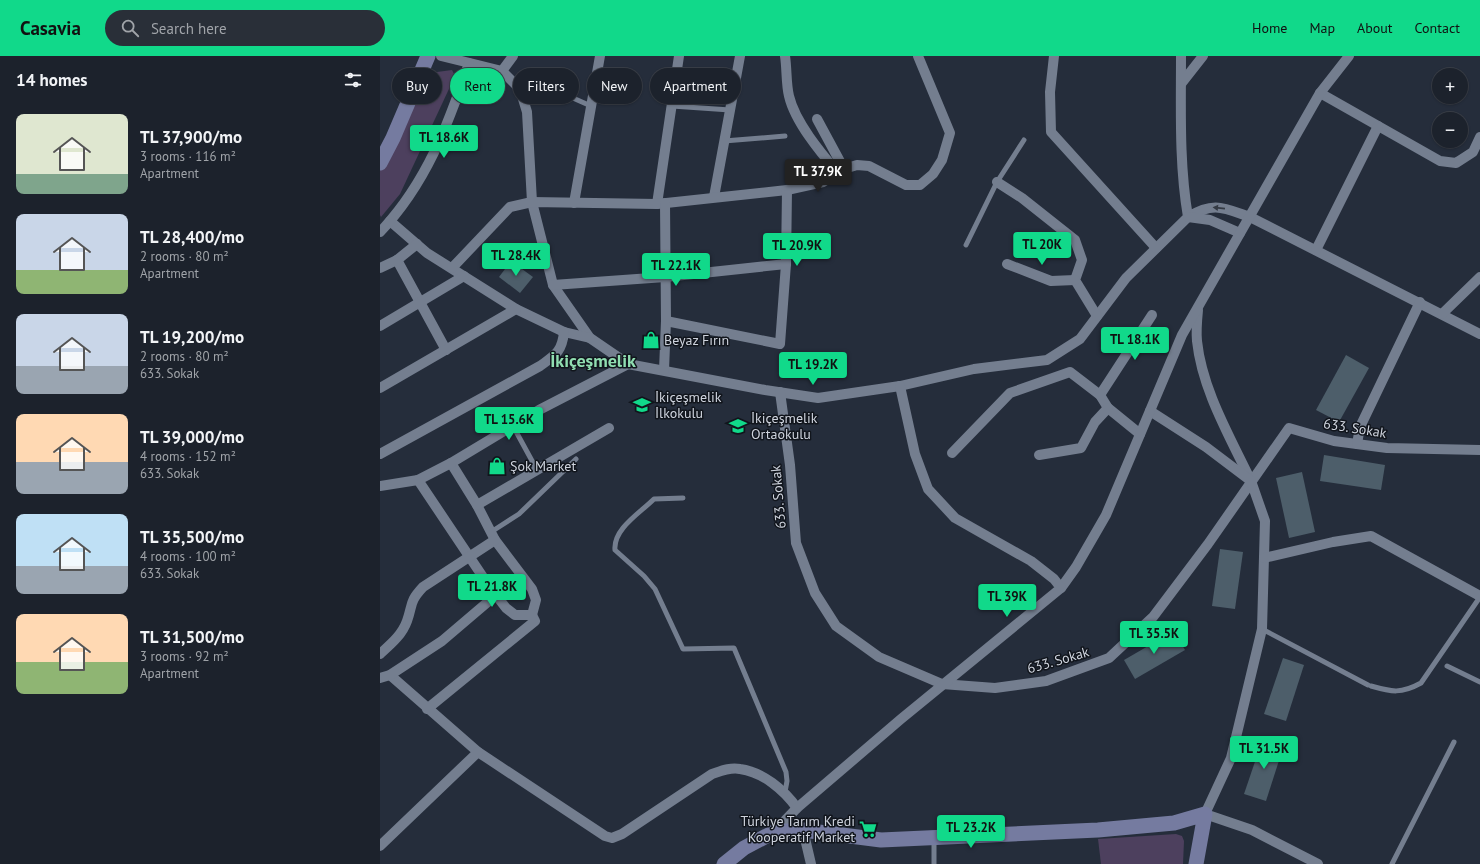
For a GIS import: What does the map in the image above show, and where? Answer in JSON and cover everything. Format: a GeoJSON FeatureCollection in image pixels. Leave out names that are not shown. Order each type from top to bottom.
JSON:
{"type":"FeatureCollection","features":[{"type":"Feature","properties":{"kind":"street"},"geometry":{"type":"LineString","coordinates":[[380,163],[393,138],[428,56]]}},
{"type":"Feature","properties":{"kind":"street"},"geometry":{"type":"LineString","coordinates":[[441,56],[490,68]]}},
{"type":"Feature","properties":{"kind":"street"},"geometry":{"type":"LineString","coordinates":[[504,68],[513,56]]}},
{"type":"Feature","properties":{"kind":"street"},"geometry":{"type":"LineString","coordinates":[[574,203],[600,56]]}},
{"type":"Feature","properties":{"kind":"street"},"geometry":{"type":"LineString","coordinates":[[664,370],[666,321],[661,203],[679,56]]}},
{"type":"Feature","properties":{"kind":"street"},"geometry":{"type":"LineString","coordinates":[[714,197],[740,56]]}},
{"type":"Feature","properties":{"kind":"street"},"geometry":{"type":"LineString","coordinates":[[785,56],[789,97],[796,114],[823,155],[841,171]]}},
{"type":"Feature","properties":{"kind":"street"},"geometry":{"type":"LineString","coordinates":[[452,268],[510,208],[532,202],[661,203],[787,190],[823,182],[841,171],[857,165],[870,166],[906,185],[913,186],[926,180],[940,164],[946,152],[950,134],[918,56]]}},
{"type":"Feature","properties":{"kind":"street"},"geometry":{"type":"LineString","coordinates":[[1054,56],[1050,92],[1051,132],[1156,248]]}},
{"type":"Feature","properties":{"kind":"street"},"geometry":{"type":"LineString","coordinates":[[1181,56],[1182,155],[1184,192],[1188,217]]}},
{"type":"Feature","properties":{"kind":"street"},"geometry":{"type":"LineString","coordinates":[[1181,84],[1203,56]]}},
{"type":"Feature","properties":{"kind":"street"},"geometry":{"type":"LineString","coordinates":[[724,864],[744,848],[774,832],[797,808],[942,684],[1061,588],[1076,567],[1106,515],[1182,335],[1250,217],[1281,157],[1320,93],[1348,56]]}},
{"type":"Feature","properties":{"kind":"street"},"geometry":{"type":"LineString","coordinates":[[380,232],[390,221],[431,162],[449,122],[469,63]]}},
{"type":"Feature","properties":{"kind":"street"},"geometry":{"type":"LineString","coordinates":[[505,74],[513,82]]}},
{"type":"Feature","properties":{"kind":"street"},"geometry":{"type":"LineString","coordinates":[[1320,93],[1440,161],[1456,163],[1473,152],[1480,137]]}},
{"type":"Feature","properties":{"kind":"street"},"geometry":{"type":"LineString","coordinates":[[525,104],[527,112],[532,202],[553,285],[590,338],[628,364],[818,398],[900,386],[974,369],[1048,360],[1080,339],[1126,278],[1188,217],[1201,209],[1211,207],[1222,208],[1250,217],[1420,302],[1480,334]]}},
{"type":"Feature","properties":{"kind":"street"},"geometry":{"type":"LineString","coordinates":[[817,119],[841,171]]}},
{"type":"Feature","properties":{"kind":"street"},"geometry":{"type":"LineString","coordinates":[[1316,250],[1378,126]]}},
{"type":"Feature","properties":{"kind":"street"},"geometry":{"type":"LineString","coordinates":[[997,182],[1022,198],[1075,240],[1082,260],[1075,280]]}},
{"type":"Feature","properties":{"kind":"street"},"geometry":{"type":"LineString","coordinates":[[666,321],[780,344],[786,264],[787,190]]}},
{"type":"Feature","properties":{"kind":"street"},"geometry":{"type":"LineString","coordinates":[[1188,217],[1210,220],[1240,233]]}},
{"type":"Feature","properties":{"kind":"street"},"geometry":{"type":"LineString","coordinates":[[390,221],[417,244],[516,309],[564,332],[590,338]]}},
{"type":"Feature","properties":{"kind":"street"},"geometry":{"type":"LineString","coordinates":[[380,268],[397,260],[417,244]]}},
{"type":"Feature","properties":{"kind":"street"},"geometry":{"type":"LineString","coordinates":[[397,260],[446,350]]}},
{"type":"Feature","properties":{"kind":"street"},"geometry":{"type":"LineString","coordinates":[[553,285],[664,277],[786,264]]}},
{"type":"Feature","properties":{"kind":"street"},"geometry":{"type":"LineString","coordinates":[[1007,264],[1051,281],[1075,280]]}},
{"type":"Feature","properties":{"kind":"street"},"geometry":{"type":"LineString","coordinates":[[380,326],[464,276]]}},
{"type":"Feature","properties":{"kind":"street"},"geometry":{"type":"LineString","coordinates":[[1442,314],[1480,277]]}},
{"type":"Feature","properties":{"kind":"street"},"geometry":{"type":"LineString","coordinates":[[1075,280],[1097,316]]}},
{"type":"Feature","properties":{"kind":"street"},"geometry":{"type":"LineString","coordinates":[[1357,444],[1360,427],[1420,302]]}},
{"type":"Feature","properties":{"kind":"street"},"geometry":{"type":"LineString","coordinates":[[1196,864],[1205,814],[1231,758],[1262,629],[1265,520],[1251,481],[1222,421],[1206,380],[1197,340],[1198,307]]}},
{"type":"Feature","properties":{"kind":"street"},"geometry":{"type":"LineString","coordinates":[[380,388],[516,309]]}},
{"type":"Feature","properties":{"kind":"street"},"geometry":{"type":"LineString","coordinates":[[1100,395],[1152,315]]}},
{"type":"Feature","properties":{"kind":"street"},"geometry":{"type":"LineString","coordinates":[[380,454],[540,366],[558,352],[563,343],[564,332]]}},
{"type":"Feature","properties":{"kind":"street"},"geometry":{"type":"LineString","coordinates":[[380,486],[418,480],[451,463],[539,410],[628,364]]}},
{"type":"Feature","properties":{"kind":"street"},"geometry":{"type":"LineString","coordinates":[[952,453],[1010,393],[1070,372],[1100,395],[1108,408],[1140,434]]}},
{"type":"Feature","properties":{"kind":"street"},"geometry":{"type":"LineString","coordinates":[[900,386],[915,454],[928,489],[955,518],[1031,561],[1054,579],[1061,588]]}},
{"type":"Feature","properties":{"kind":"street","name":"633. Sokak"},"geometry":{"type":"LineString","coordinates":[[780,392],[790,465],[796,543],[815,593],[836,626],[860,644],[879,657],[942,684],[995,688],[1046,681],[1109,658],[1153,617],[1208,544],[1289,428],[1334,441],[1387,448],[1480,450]]}},
{"type":"Feature","properties":{"kind":"street"},"geometry":{"type":"LineString","coordinates":[[1040,456],[1081,448],[1095,422],[1108,408]]}},
{"type":"Feature","properties":{"kind":"street"},"geometry":{"type":"LineString","coordinates":[[1150,411],[1206,447],[1251,481]]}},
{"type":"Feature","properties":{"kind":"street"},"geometry":{"type":"LineString","coordinates":[[477,505],[609,428]]}},
{"type":"Feature","properties":{"kind":"street"},"geometry":{"type":"LineString","coordinates":[[427,709],[535,623],[535,618],[532,615],[536,600],[532,589],[493,536],[477,505],[451,463]]}},
{"type":"Feature","properties":{"kind":"street"},"geometry":{"type":"LineString","coordinates":[[418,480],[469,557],[506,608],[515,615],[532,615]]}},
{"type":"Feature","properties":{"kind":"street"},"geometry":{"type":"LineString","coordinates":[[380,654],[400,636],[407,620],[412,602],[423,587],[469,557],[493,536]]}},
{"type":"Feature","properties":{"kind":"street"},"geometry":{"type":"LineString","coordinates":[[1264,558],[1333,542],[1371,536],[1480,596]]}},
{"type":"Feature","properties":{"kind":"street"},"geometry":{"type":"LineString","coordinates":[[496,595],[442,641],[385,677],[427,709],[478,752],[591,828],[612,838],[638,825],[712,774],[727,769],[739,768],[751,772],[785,792],[797,808]]}},
{"type":"Feature","properties":{"kind":"street"},"geometry":{"type":"LineString","coordinates":[[380,846],[478,752]]}},
{"type":"Feature","properties":{"kind":"street"},"geometry":{"type":"LineString","coordinates":[[774,832],[803,830],[881,840],[934,838],[1098,830],[1174,823],[1205,814],[1252,830],[1318,864]]}},
{"type":"Feature","properties":{"kind":"street"},"geometry":{"type":"LineString","coordinates":[[803,830],[811,864]]}},
{"type":"Feature","properties":{"kind":"lane"},"geometry":{"type":"LineString","coordinates":[[579,101],[591,106]]}},
{"type":"Feature","properties":{"kind":"lane"},"geometry":{"type":"LineString","coordinates":[[672,106],[730,110]]}},
{"type":"Feature","properties":{"kind":"lane"},"geometry":{"type":"LineString","coordinates":[[724,141],[784,136]]}},
{"type":"Feature","properties":{"kind":"lane"},"geometry":{"type":"LineString","coordinates":[[966,245],[997,182],[1024,140]]}},
{"type":"Feature","properties":{"kind":"lane"},"geometry":{"type":"LineString","coordinates":[[513,426],[537,470]]}},
{"type":"Feature","properties":{"kind":"lane"},"geometry":{"type":"LineString","coordinates":[[493,536],[519,514],[576,459]]}},
{"type":"Feature","properties":{"kind":"lane"},"geometry":{"type":"LineString","coordinates":[[683,498],[654,500],[619,533],[615,542],[616,550],[644,576],[655,590],[683,649],[734,648],[786,772],[787,781],[785,792]]}},
{"type":"Feature","properties":{"kind":"lane"},"geometry":{"type":"LineString","coordinates":[[1262,629],[1369,686],[1392,692],[1408,689],[1420,682],[1480,596]]}},
{"type":"Feature","properties":{"kind":"lane"},"geometry":{"type":"LineString","coordinates":[[1447,666],[1480,682]]}},
{"type":"Feature","properties":{"kind":"lane"},"geometry":{"type":"LineString","coordinates":[[1392,864],[1454,742]]}},
{"type":"Feature","properties":{"kind":"lane"},"geometry":{"type":"LineString","coordinates":[[934,838],[934,864]]}},
{"type":"Feature","properties":{"kind":"shaded area"},"geometry":{"type":"Polygon","coordinates":[[[450,70],[450,87],[442,104],[442,71],[450,70]]]}},
{"type":"Feature","properties":{"kind":"shaded area"},"geometry":{"type":"Polygon","coordinates":[[[413,104],[442,104],[400,194],[381,217],[380,170],[413,104]]]}},
{"type":"Feature","properties":{"kind":"shaded area"},"geometry":{"type":"Polygon","coordinates":[[[1176,834],[1182,836],[1184,841],[1183,864],[1101,864],[1098,839],[1176,834]]]}},
{"type":"Feature","properties":{"kind":"building"},"geometry":{"type":"Polygon","coordinates":[[[511,261],[533,277],[520,293],[499,277],[511,261]]]}},
{"type":"Feature","properties":{"kind":"building"},"geometry":{"type":"Polygon","coordinates":[[[1346,355],[1369,368],[1339,422],[1316,410],[1346,355]]]}},
{"type":"Feature","properties":{"kind":"building"},"geometry":{"type":"Polygon","coordinates":[[[1324,455],[1385,465],[1381,490],[1320,481],[1324,455]]]}},
{"type":"Feature","properties":{"kind":"building"},"geometry":{"type":"Polygon","coordinates":[[[1302,472],[1315,532],[1289,538],[1276,478],[1302,472]]]}},
{"type":"Feature","properties":{"kind":"building"},"geometry":{"type":"Polygon","coordinates":[[[1220,549],[1243,552],[1235,609],[1212,606],[1220,549]]]}},
{"type":"Feature","properties":{"kind":"building"},"geometry":{"type":"Polygon","coordinates":[[[1174,631],[1185,650],[1135,679],[1124,660],[1174,631]]]}},
{"type":"Feature","properties":{"kind":"building"},"geometry":{"type":"Polygon","coordinates":[[[1283,658],[1304,665],[1286,721],[1264,714],[1283,658]]]}},
{"type":"Feature","properties":{"kind":"building"},"geometry":{"type":"Polygon","coordinates":[[[1263,738],[1284,745],[1266,801],[1244,794],[1263,738]]]}},
{"type":"Feature","properties":{"kind":"place","name":"Beyaz Fırın"},"geometry":{"type":"Point","coordinates":[651,340]}},
{"type":"Feature","properties":{"kind":"place","name":"İkiçeşmelik İlkokulu"},"geometry":{"type":"Point","coordinates":[642,405]}},
{"type":"Feature","properties":{"kind":"place","name":"İkiçeşmelik Ortaokulu"},"geometry":{"type":"Point","coordinates":[738,426]}},
{"type":"Feature","properties":{"kind":"place","name":"Şok Market"},"geometry":{"type":"Point","coordinates":[497,466]}},
{"type":"Feature","properties":{"kind":"place","name":"Türkiye Tarım Kredi Kooperatif Market"},"geometry":{"type":"Point","coordinates":[868,829]}},
{"type":"Feature","properties":{"kind":"district","name":"İkiçeşmelik"},"geometry":{"type":"Point","coordinates":[593,360]}}]}
